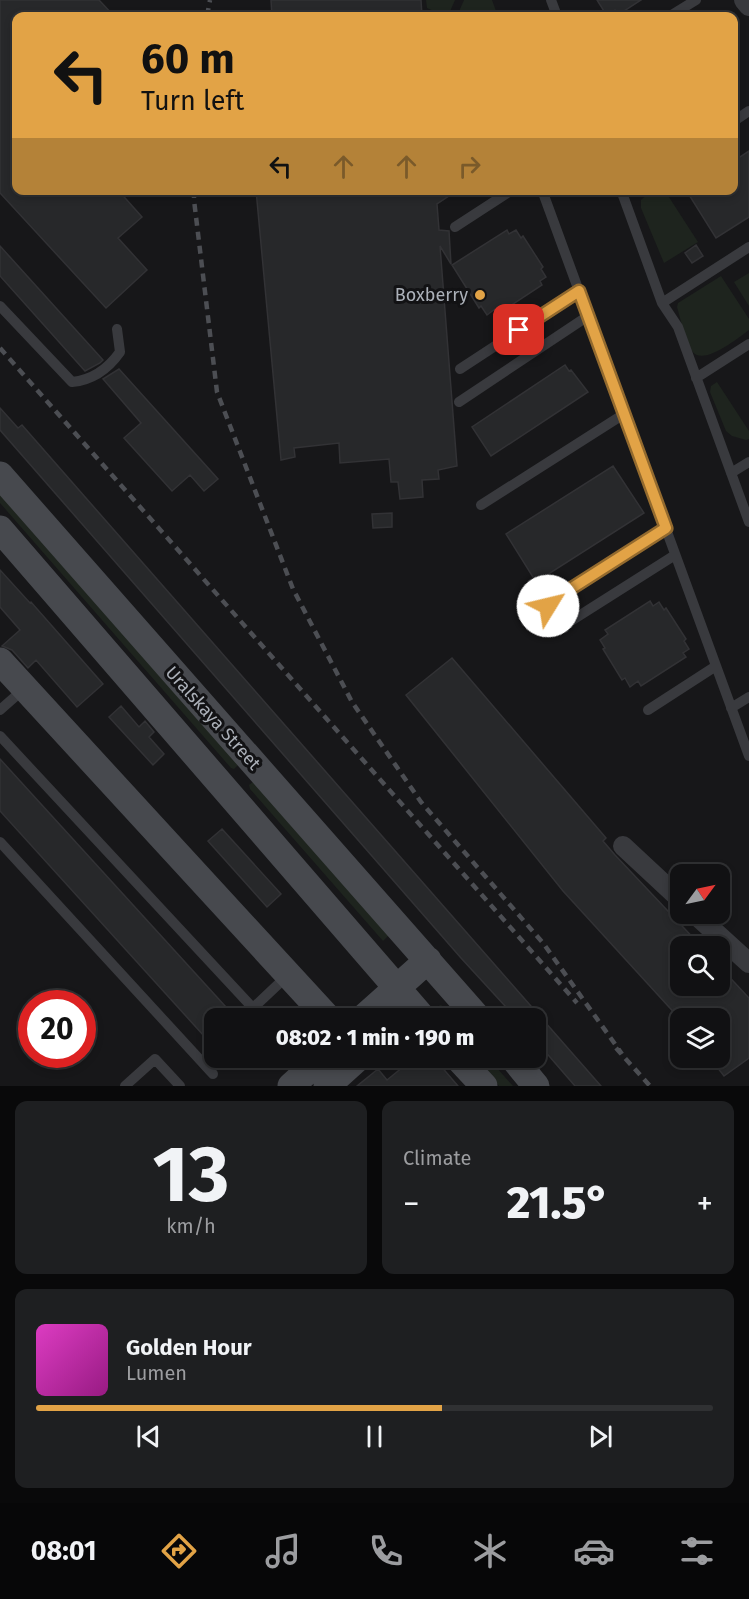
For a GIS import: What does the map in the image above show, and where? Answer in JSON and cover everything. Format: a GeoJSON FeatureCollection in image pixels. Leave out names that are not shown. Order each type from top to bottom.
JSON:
{"type":"FeatureCollection","features":[{"type":"Feature","properties":{"kind":"main road","name":"Uralskaya Street"},"geometry":{"type":"LineString","coordinates":[[0,475],[469,1008]]}},
{"type":"Feature","properties":{"kind":"main road","name":"Uralskaya Street"},"geometry":{"type":"LineString","coordinates":[[0,529],[408,1008]]}},
{"type":"Feature","properties":{"kind":"main road"},"geometry":{"type":"LineString","coordinates":[[0,661],[319,1008]]}},
{"type":"Feature","properties":{"kind":"main road"},"geometry":{"type":"LineString","coordinates":[[408,1008],[436,970]]}},
{"type":"Feature","properties":{"kind":"main road"},"geometry":{"type":"LineString","coordinates":[[291,1086],[311,1068]]}},
{"type":"Feature","properties":{"kind":"main road"},"geometry":{"type":"LineString","coordinates":[[327,1086],[346,1068]]}},
{"type":"Feature","properties":{"kind":"main road"},"geometry":{"type":"LineString","coordinates":[[467,1068],[484,1086]]}},
{"type":"Feature","properties":{"kind":"main road"},"geometry":{"type":"LineString","coordinates":[[521,1068],[536,1086]]}},
{"type":"Feature","properties":{"kind":"street"},"geometry":{"type":"LineString","coordinates":[[744,0],[749,6]]}},
{"type":"Feature","properties":{"kind":"street"},"geometry":{"type":"LineString","coordinates":[[623,846],[670,890]]}},
{"type":"Feature","properties":{"kind":"street"},"geometry":{"type":"LineString","coordinates":[[706,924],[749,963]]}},
{"type":"Feature","properties":{"kind":"lane"},"geometry":{"type":"LineString","coordinates":[[676,12],[696,0]]}},
{"type":"Feature","properties":{"kind":"lane"},"geometry":{"type":"LineString","coordinates":[[455,227],[504,195]]}},
{"type":"Feature","properties":{"kind":"lane"},"geometry":{"type":"LineString","coordinates":[[544,195],[749,756]]}},
{"type":"Feature","properties":{"kind":"lane"},"geometry":{"type":"LineString","coordinates":[[623,195],[662,303],[678,327],[749,522]]}},
{"type":"Feature","properties":{"kind":"lane"},"geometry":{"type":"LineString","coordinates":[[662,303],[749,247]]}},
{"type":"Feature","properties":{"kind":"lane"},"geometry":{"type":"LineString","coordinates":[[460,369],[579,291]]}},
{"type":"Feature","properties":{"kind":"lane"},"geometry":{"type":"LineString","coordinates":[[0,306],[72,382],[85,381],[111,365],[120,352],[117,329]]}},
{"type":"Feature","properties":{"kind":"lane"},"geometry":{"type":"LineString","coordinates":[[459,402],[588,316]]}},
{"type":"Feature","properties":{"kind":"lane"},"geometry":{"type":"LineString","coordinates":[[696,378],[749,344]]}},
{"type":"Feature","properties":{"kind":"lane"},"geometry":{"type":"LineString","coordinates":[[481,505],[624,414]]}},
{"type":"Feature","properties":{"kind":"lane"},"geometry":{"type":"LineString","coordinates":[[731,473],[749,462]]}},
{"type":"Feature","properties":{"kind":"lane"},"geometry":{"type":"LineString","coordinates":[[666,528],[550,602],[549,608],[563,626],[675,555]]}},
{"type":"Feature","properties":{"kind":"lane"},"geometry":{"type":"LineString","coordinates":[[648,710],[716,666]]}},
{"type":"Feature","properties":{"kind":"lane"},"geometry":{"type":"LineString","coordinates":[[0,710],[25,688]]}},
{"type":"Feature","properties":{"kind":"lane"},"geometry":{"type":"LineString","coordinates":[[731,708],[749,697]]}},
{"type":"Feature","properties":{"kind":"lane"},"geometry":{"type":"LineString","coordinates":[[0,736],[253,1008],[288,974]]}},
{"type":"Feature","properties":{"kind":"lane"},"geometry":{"type":"LineString","coordinates":[[0,842],[213,1074]]}},
{"type":"Feature","properties":{"kind":"lane"},"geometry":{"type":"LineString","coordinates":[[125,1086],[154,1059],[180,1086]]}},
{"type":"Feature","properties":{"kind":"shaded area"},"geometry":{"type":"Polygon","coordinates":[[[426,0],[455,0],[450,12],[436,12],[427,8],[426,0]]]}},
{"type":"Feature","properties":{"kind":"shaded area"},"geometry":{"type":"Polygon","coordinates":[[[464,0],[492,0],[496,11],[495,12],[459,12],[464,0]]]}},
{"type":"Feature","properties":{"kind":"shaded area"},"geometry":{"type":"Polygon","coordinates":[[[646,195],[668,195],[698,242],[664,263],[641,208],[641,200],[646,195]]]}},
{"type":"Feature","properties":{"kind":"shaded area"},"geometry":{"type":"Polygon","coordinates":[[[749,273],[749,306],[734,282],[749,273]]]}},
{"type":"Feature","properties":{"kind":"shaded area"},"geometry":{"type":"Polygon","coordinates":[[[721,276],[749,319],[749,330],[720,350],[704,356],[697,355],[692,351],[688,342],[677,307],[678,303],[721,276]]]}},
{"type":"Feature","properties":{"kind":"shaded area"},"geometry":{"type":"Polygon","coordinates":[[[717,382],[749,431],[749,439],[732,436],[726,431],[710,392],[711,386],[717,382]]]}},
{"type":"Feature","properties":{"kind":"shaded area"},"geometry":{"type":"Polygon","coordinates":[[[0,484],[240,763],[234,769],[0,503],[0,484]]]}},
{"type":"Feature","properties":{"kind":"shaded area"},"geometry":{"type":"Polygon","coordinates":[[[254,781],[390,934],[383,941],[250,789],[249,785],[254,781]]]}},
{"type":"Feature","properties":{"kind":"shaded area"},"geometry":{"type":"Polygon","coordinates":[[[484,1068],[497,1068],[513,1086],[499,1086],[484,1068]]]}},
{"type":"Feature","properties":{"kind":"building"},"geometry":{"type":"Polygon","coordinates":[[[0,0],[99,0],[110,12],[12,12],[12,195],[122,195],[142,217],[118,238],[147,270],[106,308],[0,193],[0,0]]]}},
{"type":"Feature","properties":{"kind":"building"},"geometry":{"type":"Polygon","coordinates":[[[271,0],[421,0],[422,12],[272,12],[271,0]]]}},
{"type":"Feature","properties":{"kind":"building"},"geometry":{"type":"Polygon","coordinates":[[[597,0],[641,0],[623,12],[615,10],[604,12],[597,0]]]}},
{"type":"Feature","properties":{"kind":"building"},"geometry":{"type":"Polygon","coordinates":[[[749,151],[749,217],[716,238],[689,195],[738,195],[738,158],[749,151]]]}},
{"type":"Feature","properties":{"kind":"building"},"geometry":{"type":"Polygon","coordinates":[[[256,195],[450,195],[437,204],[439,230],[449,231],[451,264],[440,246],[457,466],[438,470],[439,479],[422,480],[423,497],[400,499],[398,482],[391,482],[389,459],[340,463],[339,443],[294,448],[295,457],[281,460],[256,195]]]}},
{"type":"Feature","properties":{"kind":"building"},"geometry":{"type":"Polygon","coordinates":[[[507,230],[509,234],[516,230],[521,238],[523,236],[543,267],[541,269],[546,277],[540,281],[542,285],[498,314],[495,309],[487,315],[481,306],[479,308],[452,265],[507,230]]]}},
{"type":"Feature","properties":{"kind":"building"},"geometry":{"type":"Polygon","coordinates":[[[696,245],[703,256],[692,263],[685,253],[696,245]]]}},
{"type":"Feature","properties":{"kind":"building"},"geometry":{"type":"Polygon","coordinates":[[[0,246],[103,360],[100,363],[85,371],[0,276],[0,246]]]}},
{"type":"Feature","properties":{"kind":"building"},"geometry":{"type":"Polygon","coordinates":[[[565,365],[588,392],[491,456],[472,427],[565,365]]]}},
{"type":"Feature","properties":{"kind":"building"},"geometry":{"type":"Polygon","coordinates":[[[119,369],[218,479],[204,491],[190,475],[172,491],[124,438],[141,423],[103,379],[119,369]]]}},
{"type":"Feature","properties":{"kind":"building"},"geometry":{"type":"Polygon","coordinates":[[[0,408],[18,428],[22,425],[533,1008],[507,1008],[0,430],[0,408]]]}},
{"type":"Feature","properties":{"kind":"building"},"geometry":{"type":"Polygon","coordinates":[[[613,466],[644,513],[536,582],[506,534],[613,466]]]}},
{"type":"Feature","properties":{"kind":"building"},"geometry":{"type":"Polygon","coordinates":[[[392,513],[392,527],[373,528],[372,514],[392,513]]]}},
{"type":"Feature","properties":{"kind":"building"},"geometry":{"type":"Polygon","coordinates":[[[0,570],[103,684],[77,707],[36,660],[28,668],[12,650],[2,646],[20,630],[0,607],[0,570]]]}},
{"type":"Feature","properties":{"kind":"building"},"geometry":{"type":"Polygon","coordinates":[[[650,601],[653,606],[659,602],[664,610],[666,608],[686,639],[684,641],[689,649],[683,653],[686,657],[641,686],[638,681],[630,687],[625,678],[622,680],[600,640],[608,634],[605,630],[650,601]]]}},
{"type":"Feature","properties":{"kind":"building"},"geometry":{"type":"Polygon","coordinates":[[[452,658],[606,838],[603,841],[670,913],[670,924],[680,924],[692,936],[670,936],[670,996],[730,996],[730,978],[749,998],[749,1058],[724,1076],[718,1068],[730,1068],[730,1008],[670,1008],[563,891],[406,695],[452,658]]]}},
{"type":"Feature","properties":{"kind":"building"},"geometry":{"type":"Polygon","coordinates":[[[121,706],[139,727],[145,721],[154,732],[149,737],[164,754],[153,765],[109,717],[121,706]]]}},
{"type":"Feature","properties":{"kind":"building"},"geometry":{"type":"Polygon","coordinates":[[[0,759],[227,1008],[204,1008],[204,1036],[0,811],[0,759]]]}},
{"type":"Feature","properties":{"kind":"building"},"geometry":{"type":"Polygon","coordinates":[[[222,829],[281,894],[267,907],[208,841],[222,829]]]}},
{"type":"Feature","properties":{"kind":"building"},"geometry":{"type":"Polygon","coordinates":[[[546,1023],[601,1086],[575,1086],[546,1053],[546,1023]]]}},
{"type":"Feature","properties":{"kind":"building"},"geometry":{"type":"Polygon","coordinates":[[[402,1068],[443,1068],[458,1086],[357,1086],[378,1069],[387,1080],[402,1068]]]}},
{"type":"Feature","properties":{"kind":"railway"},"geometry":{"type":"LineString","coordinates":[[208,12],[210,0]]}},
{"type":"Feature","properties":{"kind":"railway"},"geometry":{"type":"LineString","coordinates":[[194,195],[217,392],[293,589],[352,702],[421,802],[543,943],[622,1054]]}},
{"type":"Feature","properties":{"kind":"railway"},"geometry":{"type":"LineString","coordinates":[[0,348],[577,1003]]}},
{"type":"Feature","properties":{"kind":"railway"},"geometry":{"type":"LineString","coordinates":[[616,1048],[650,1086]]}},
{"type":"Feature","properties":{"kind":"place","name":"Boxberry"},"geometry":{"type":"Point","coordinates":[480,295]}},
{"type":"Feature","properties":{"kind":"route"},"geometry":{"type":"LineString","coordinates":[[519,330],[579,291],[666,528],[550,602],[548,606]]}}]}
